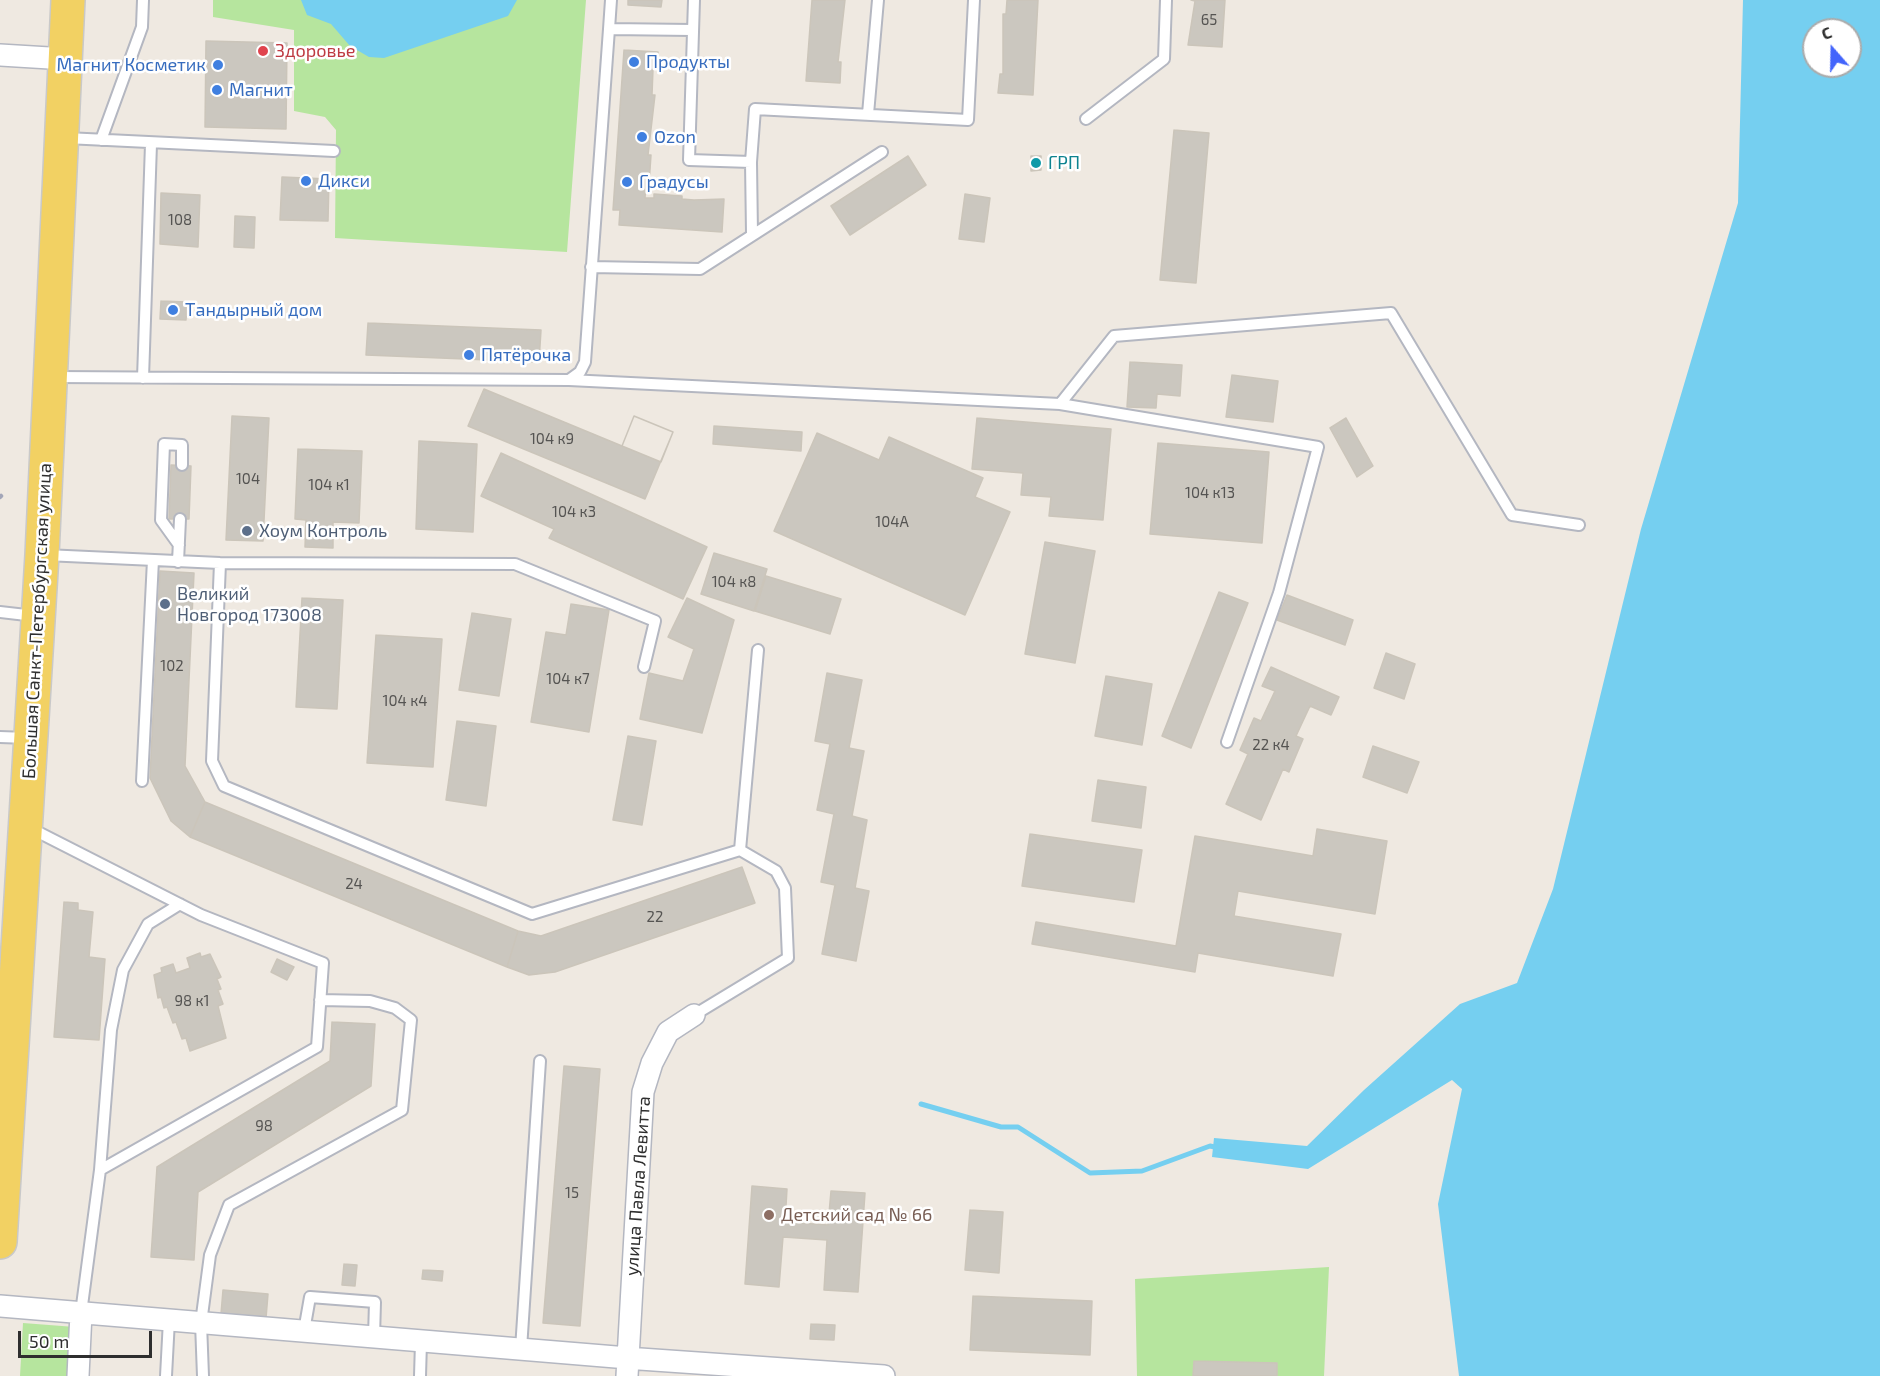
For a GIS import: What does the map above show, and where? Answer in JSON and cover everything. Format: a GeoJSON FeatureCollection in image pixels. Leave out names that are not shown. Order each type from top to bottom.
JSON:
{"type":"FeatureCollection","features":[{"type":"Feature","properties":{"kind":"main road","name":"Большая Санкт-Петербургская улица"},"geometry":{"type":"LineString","coordinates":[[0,1242],[6,1056],[13,954],[26,826],[15,738],[38,616],[68,0]]}},
{"type":"Feature","properties":{"kind":"street"},"geometry":{"type":"LineString","coordinates":[[0,55],[66,59]]}},
{"type":"Feature","properties":{"kind":"street","name":"улица Павла Левитта"},"geometry":{"type":"LineString","coordinates":[[627,1367],[643,1092],[652,1063],[668,1032],[694,1015]]}},
{"type":"Feature","properties":{"kind":"street"},"geometry":{"type":"LineString","coordinates":[[0,1306],[520,1349],[627,1367],[884,1376]]}},
{"type":"Feature","properties":{"kind":"street"},"geometry":{"type":"LineString","coordinates":[[78,1376],[81,1313]]}},
{"type":"Feature","properties":{"kind":"lane"},"geometry":{"type":"LineString","coordinates":[[101,140],[142,27],[143,0]]}},
{"type":"Feature","properties":{"kind":"lane"},"geometry":{"type":"LineString","coordinates":[[568,380],[580,372],[585,362],[611,0]]}},
{"type":"Feature","properties":{"kind":"lane"},"geometry":{"type":"LineString","coordinates":[[694,0],[689,160],[751,162]]}},
{"type":"Feature","properties":{"kind":"lane"},"geometry":{"type":"LineString","coordinates":[[868,114],[878,0]]}},
{"type":"Feature","properties":{"kind":"lane"},"geometry":{"type":"LineString","coordinates":[[752,234],[751,162],[755,110],[968,120],[974,0]]}},
{"type":"Feature","properties":{"kind":"lane"},"geometry":{"type":"LineString","coordinates":[[1086,119],[1164,59],[1166,0]]}},
{"type":"Feature","properties":{"kind":"lane"},"geometry":{"type":"LineString","coordinates":[[609,29],[692,30]]}},
{"type":"Feature","properties":{"kind":"lane"},"geometry":{"type":"LineString","coordinates":[[63,137],[151,144],[334,151]]}},
{"type":"Feature","properties":{"kind":"lane"},"geometry":{"type":"LineString","coordinates":[[143,378],[151,144]]}},
{"type":"Feature","properties":{"kind":"lane"},"geometry":{"type":"LineString","coordinates":[[591,267],[700,269],[882,152]]}},
{"type":"Feature","properties":{"kind":"lane"},"geometry":{"type":"LineString","coordinates":[[1060,404],[1114,336],[1391,313],[1512,514],[1579,525]]}},
{"type":"Feature","properties":{"kind":"lane"},"geometry":{"type":"LineString","coordinates":[[51,377],[568,380],[1060,404],[1318,447],[1279,593],[1227,742]]}},
{"type":"Feature","properties":{"kind":"lane"},"geometry":{"type":"LineString","coordinates":[[179,545],[161,520],[164,444],[182,445],[182,465]]}},
{"type":"Feature","properties":{"kind":"lane"},"geometry":{"type":"LineString","coordinates":[[178,562],[180,519]]}},
{"type":"Feature","properties":{"kind":"lane"},"geometry":{"type":"LineString","coordinates":[[42,555],[220,563],[515,564],[655,621],[644,667]]}},
{"type":"Feature","properties":{"kind":"lane"},"geometry":{"type":"LineString","coordinates":[[142,781],[153,561]]}},
{"type":"Feature","properties":{"kind":"lane"},"geometry":{"type":"LineString","coordinates":[[220,563],[212,761],[224,786],[532,914],[740,850],[776,871],[785,888],[788,958],[694,1015]]}},
{"type":"Feature","properties":{"kind":"lane"},"geometry":{"type":"LineString","coordinates":[[0,612],[38,616]]}},
{"type":"Feature","properties":{"kind":"lane"},"geometry":{"type":"LineString","coordinates":[[740,850],[758,650]]}},
{"type":"Feature","properties":{"kind":"lane"},"geometry":{"type":"LineString","coordinates":[[26,826],[180,904],[322,963],[318,1047],[100,1170]]}},
{"type":"Feature","properties":{"kind":"lane"},"geometry":{"type":"LineString","coordinates":[[81,1313],[100,1170],[111,1030],[123,970],[148,924],[180,904]]}},
{"type":"Feature","properties":{"kind":"lane"},"geometry":{"type":"LineString","coordinates":[[203,1376],[201,1323],[210,1255],[228,1205],[402,1110],[411,1020],[395,1008],[370,1000],[320,1000]]}},
{"type":"Feature","properties":{"kind":"lane"},"geometry":{"type":"LineString","coordinates":[[520,1349],[540,1061]]}},
{"type":"Feature","properties":{"kind":"lane"},"geometry":{"type":"LineString","coordinates":[[304,1331],[310,1297],[375,1302],[374,1337]]}},
{"type":"Feature","properties":{"kind":"lane"},"geometry":{"type":"LineString","coordinates":[[166,1376],[170,1320]]}},
{"type":"Feature","properties":{"kind":"lane"},"geometry":{"type":"LineString","coordinates":[[420,1376],[421,1342]]}},
{"type":"Feature","properties":{"kind":"green space"},"geometry":{"type":"Polygon","coordinates":[[[213,0],[586,0],[567,252],[335,238],[336,130],[325,117],[294,111],[294,30],[213,17],[213,0]]]}},
{"type":"Feature","properties":{"kind":"green space"},"geometry":{"type":"Polygon","coordinates":[[[1329,1267],[1324,1376],[1137,1376],[1135,1279],[1329,1267]]]}},
{"type":"Feature","properties":{"kind":"green space"},"geometry":{"type":"Polygon","coordinates":[[[23,1323],[75,1327],[73,1376],[20,1376],[23,1323]]]}},
{"type":"Feature","properties":{"kind":"water"},"geometry":{"type":"Polygon","coordinates":[[[301,0],[517,0],[508,16],[384,58],[369,57],[350,46],[331,24],[307,15],[301,0]]]}},
{"type":"Feature","properties":{"kind":"water"},"geometry":{"type":"Polygon","coordinates":[[[1743,0],[1880,0],[1880,1376],[1459,1376],[1438,1204],[1462,1089],[1452,1080],[1308,1169],[1212,1157],[1214,1138],[1307,1146],[1364,1090],[1460,1004],[1517,983],[1553,889],[1641,529],[1738,203],[1743,0]]]}},
{"type":"Feature","properties":{"kind":"building"},"geometry":{"type":"Polygon","coordinates":[[[628,0],[662,0],[661,7],[628,5],[628,0]]]}},
{"type":"Feature","properties":{"kind":"building"},"geometry":{"type":"Polygon","coordinates":[[[812,0],[845,0],[838,62],[841,62],[840,83],[806,81],[812,0]]]}},
{"type":"Feature","properties":{"kind":"building"},"geometry":{"type":"Polygon","coordinates":[[[1007,0],[1038,0],[1033,95],[998,93],[1000,74],[1003,74],[1003,14],[1006,14],[1007,0]]]}},
{"type":"Feature","properties":{"kind":"building"},"geometry":{"type":"Polygon","coordinates":[[[1191,0],[1225,0],[1222,47],[1188,45],[1195,1],[1191,0]]]}},
{"type":"Feature","properties":{"kind":"building"},"geometry":{"type":"Polygon","coordinates":[[[206,41],[287,43],[286,129],[205,127],[206,41]]]}},
{"type":"Feature","properties":{"kind":"building"},"geometry":{"type":"Polygon","coordinates":[[[624,50],[658,52],[657,69],[653,69],[652,95],[655,95],[648,155],[651,155],[649,184],[646,183],[645,198],[654,198],[654,194],[682,196],[682,199],[694,200],[724,199],[722,232],[619,225],[620,210],[613,210],[624,50]]]}},
{"type":"Feature","properties":{"kind":"building"},"geometry":{"type":"Polygon","coordinates":[[[1174,130],[1209,133],[1196,283],[1160,280],[1174,130]]]}},
{"type":"Feature","properties":{"kind":"building"},"geometry":{"type":"Polygon","coordinates":[[[908,156],[926,185],[850,235],[831,206],[908,156]]]}},
{"type":"Feature","properties":{"kind":"building","name":"ГРП"},"geometry":{"type":"Polygon","coordinates":[[[1031,156],[1041,156],[1041,170],[1031,171],[1031,156]]]}},
{"type":"Feature","properties":{"kind":"building"},"geometry":{"type":"Polygon","coordinates":[[[282,177],[329,179],[328,221],[280,220],[282,177]]]}},
{"type":"Feature","properties":{"kind":"building"},"geometry":{"type":"Polygon","coordinates":[[[161,193],[200,195],[198,247],[160,244],[161,193]]]}},
{"type":"Feature","properties":{"kind":"building"},"geometry":{"type":"Polygon","coordinates":[[[965,194],[990,198],[984,242],[959,239],[965,194]]]}},
{"type":"Feature","properties":{"kind":"building"},"geometry":{"type":"Polygon","coordinates":[[[235,216],[255,217],[254,248],[234,247],[235,216]]]}},
{"type":"Feature","properties":{"kind":"building","name":"Тандырный дом"},"geometry":{"type":"Polygon","coordinates":[[[161,301],[187,302],[186,320],[160,319],[161,301]]]}},
{"type":"Feature","properties":{"kind":"building"},"geometry":{"type":"Polygon","coordinates":[[[368,323],[541,330],[539,362],[366,355],[368,323]]]}},
{"type":"Feature","properties":{"kind":"building"},"geometry":{"type":"Polygon","coordinates":[[[1130,362],[1182,365],[1180,396],[1157,394],[1156,408],[1127,407],[1130,362]]]}},
{"type":"Feature","properties":{"kind":"building"},"geometry":{"type":"Polygon","coordinates":[[[1232,375],[1278,381],[1273,422],[1226,417],[1232,375]]]}},
{"type":"Feature","properties":{"kind":"building"},"geometry":{"type":"Polygon","coordinates":[[[484,389],[622,446],[634,416],[673,432],[645,499],[468,426],[484,389]]]}},
{"type":"Feature","properties":{"kind":"building"},"geometry":{"type":"Polygon","coordinates":[[[232,416],[269,418],[263,541],[226,540],[232,416]]]}},
{"type":"Feature","properties":{"kind":"building"},"geometry":{"type":"Polygon","coordinates":[[[634,416],[673,432],[661,462],[622,446],[634,416]]]}},
{"type":"Feature","properties":{"kind":"building"},"geometry":{"type":"Polygon","coordinates":[[[977,418],[1111,429],[1103,520],[1049,516],[1051,497],[1021,495],[1023,473],[972,469],[977,418]]]}},
{"type":"Feature","properties":{"kind":"building"},"geometry":{"type":"Polygon","coordinates":[[[1346,418],[1373,466],[1357,477],[1330,428],[1346,418]]]}},
{"type":"Feature","properties":{"kind":"building"},"geometry":{"type":"Polygon","coordinates":[[[714,426],[802,432],[801,451],[713,444],[714,426]]]}},
{"type":"Feature","properties":{"kind":"building"},"geometry":{"type":"Polygon","coordinates":[[[817,433],[879,460],[889,437],[983,478],[975,497],[1010,512],[965,615],[774,531],[817,433]]]}},
{"type":"Feature","properties":{"kind":"building"},"geometry":{"type":"Polygon","coordinates":[[[419,441],[477,444],[473,532],[416,529],[419,441]]]}},
{"type":"Feature","properties":{"kind":"building"},"geometry":{"type":"Polygon","coordinates":[[[1158,443],[1269,452],[1262,543],[1150,534],[1158,443]]]}},
{"type":"Feature","properties":{"kind":"building"},"geometry":{"type":"Polygon","coordinates":[[[298,449],[362,451],[359,523],[333,522],[333,548],[305,547],[306,520],[295,519],[298,449]]]}},
{"type":"Feature","properties":{"kind":"building"},"geometry":{"type":"Polygon","coordinates":[[[501,453],[707,547],[683,599],[549,538],[554,529],[481,496],[501,453]]]}},
{"type":"Feature","properties":{"kind":"building"},"geometry":{"type":"Polygon","coordinates":[[[171,465],[191,466],[189,519],[169,519],[171,465]]]}},
{"type":"Feature","properties":{"kind":"building"},"geometry":{"type":"Polygon","coordinates":[[[1045,542],[1095,551],[1075,663],[1025,654],[1045,542]]]}},
{"type":"Feature","properties":{"kind":"building"},"geometry":{"type":"Polygon","coordinates":[[[714,553],[767,569],[754,611],[701,594],[714,553]]]}},
{"type":"Feature","properties":{"kind":"building"},"geometry":{"type":"Polygon","coordinates":[[[160,571],[194,573],[185,766],[205,802],[190,837],[171,821],[150,778],[160,571]]]}},
{"type":"Feature","properties":{"kind":"building"},"geometry":{"type":"Polygon","coordinates":[[[766,576],[841,599],[830,634],[755,611],[766,576]]]}},
{"type":"Feature","properties":{"kind":"building"},"geometry":{"type":"Polygon","coordinates":[[[1219,592],[1248,603],[1191,748],[1162,736],[1219,592]]]}},
{"type":"Feature","properties":{"kind":"building"},"geometry":{"type":"Polygon","coordinates":[[[1287,595],[1353,620],[1345,645],[1277,620],[1287,595]]]}},
{"type":"Feature","properties":{"kind":"building"},"geometry":{"type":"Polygon","coordinates":[[[302,598],[343,600],[337,709],[296,707],[302,598]]]}},
{"type":"Feature","properties":{"kind":"building"},"geometry":{"type":"Polygon","coordinates":[[[687,598],[734,620],[702,733],[640,719],[649,673],[683,681],[694,649],[668,637],[687,598]]]}},
{"type":"Feature","properties":{"kind":"building"},"geometry":{"type":"Polygon","coordinates":[[[571,604],[609,610],[589,732],[531,722],[546,632],[566,635],[571,604]]]}},
{"type":"Feature","properties":{"kind":"building"},"geometry":{"type":"Polygon","coordinates":[[[472,613],[511,619],[499,696],[459,690],[472,613]]]}},
{"type":"Feature","properties":{"kind":"building"},"geometry":{"type":"Polygon","coordinates":[[[376,635],[442,639],[433,767],[367,763],[376,635]]]}},
{"type":"Feature","properties":{"kind":"building"},"geometry":{"type":"Polygon","coordinates":[[[1386,653],[1415,664],[1404,699],[1374,688],[1386,653]]]}},
{"type":"Feature","properties":{"kind":"building"},"geometry":{"type":"Polygon","coordinates":[[[1271,667],[1339,697],[1331,715],[1310,706],[1296,736],[1303,739],[1289,772],[1283,769],[1261,820],[1226,804],[1248,754],[1240,750],[1254,718],[1261,721],[1275,691],[1262,686],[1271,667]]]}},
{"type":"Feature","properties":{"kind":"building"},"geometry":{"type":"Polygon","coordinates":[[[827,673],[862,680],[849,748],[864,751],[852,816],[867,820],[855,888],[869,891],[856,961],[822,954],[835,885],[821,882],[834,814],[817,810],[830,744],[815,741],[827,673]]]}},
{"type":"Feature","properties":{"kind":"building"},"geometry":{"type":"Polygon","coordinates":[[[1106,676],[1152,684],[1142,745],[1095,736],[1106,676]]]}},
{"type":"Feature","properties":{"kind":"building"},"geometry":{"type":"Polygon","coordinates":[[[457,721],[496,726],[486,806],[446,800],[457,721]]]}},
{"type":"Feature","properties":{"kind":"building"},"geometry":{"type":"Polygon","coordinates":[[[628,736],[656,741],[642,825],[613,820],[628,736]]]}},
{"type":"Feature","properties":{"kind":"building"},"geometry":{"type":"Polygon","coordinates":[[[1373,746],[1419,762],[1407,793],[1363,777],[1373,746]]]}},
{"type":"Feature","properties":{"kind":"building"},"geometry":{"type":"Polygon","coordinates":[[[1098,780],[1146,787],[1141,828],[1092,821],[1098,780]]]}},
{"type":"Feature","properties":{"kind":"building"},"geometry":{"type":"Polygon","coordinates":[[[205,802],[518,931],[507,967],[190,837],[205,802]]]}},
{"type":"Feature","properties":{"kind":"building"},"geometry":{"type":"Polygon","coordinates":[[[1317,829],[1387,841],[1375,914],[1238,891],[1234,916],[1341,934],[1333,976],[1198,953],[1195,972],[1032,944],[1036,922],[1176,946],[1195,836],[1313,856],[1317,829]]]}},
{"type":"Feature","properties":{"kind":"building"},"geometry":{"type":"Polygon","coordinates":[[[1030,834],[1142,850],[1134,902],[1022,886],[1030,834]]]}},
{"type":"Feature","properties":{"kind":"building"},"geometry":{"type":"Polygon","coordinates":[[[742,867],[755,903],[555,972],[529,975],[507,967],[518,931],[541,936],[742,867]]]}},
{"type":"Feature","properties":{"kind":"building"},"geometry":{"type":"Polygon","coordinates":[[[64,902],[78,903],[78,910],[93,912],[89,957],[105,959],[99,1040],[54,1037],[64,902]]]}},
{"type":"Feature","properties":{"kind":"building"},"geometry":{"type":"Polygon","coordinates":[[[200,953],[201,957],[210,954],[221,977],[217,979],[223,1004],[218,1006],[226,1038],[190,1051],[186,1038],[182,1039],[176,1022],[173,1023],[167,1007],[164,1008],[161,997],[158,998],[154,975],[162,972],[161,968],[173,964],[176,973],[190,968],[187,958],[200,953]]]}},
{"type":"Feature","properties":{"kind":"building"},"geometry":{"type":"Polygon","coordinates":[[[277,959],[294,967],[287,980],[271,972],[277,959]]]}},
{"type":"Feature","properties":{"kind":"building"},"geometry":{"type":"Polygon","coordinates":[[[332,1022],[375,1024],[371,1086],[198,1192],[194,1260],[151,1257],[157,1167],[330,1061],[332,1022]]]}},
{"type":"Feature","properties":{"kind":"building"},"geometry":{"type":"Polygon","coordinates":[[[564,1066],[600,1069],[580,1326],[543,1323],[564,1066]]]}},
{"type":"Feature","properties":{"kind":"building"},"geometry":{"type":"Polygon","coordinates":[[[752,1186],[787,1189],[785,1222],[828,1225],[831,1191],[865,1193],[858,1292],[824,1290],[827,1240],[783,1237],[779,1287],[745,1284],[752,1186]]]}},
{"type":"Feature","properties":{"kind":"building"},"geometry":{"type":"Polygon","coordinates":[[[970,1210],[1003,1212],[999,1273],[965,1270],[970,1210]]]}},
{"type":"Feature","properties":{"kind":"building"},"geometry":{"type":"Polygon","coordinates":[[[344,1264],[357,1265],[355,1286],[342,1285],[344,1264]]]}},
{"type":"Feature","properties":{"kind":"building"},"geometry":{"type":"Polygon","coordinates":[[[423,1270],[443,1271],[442,1281],[422,1279],[423,1270]]]}},
{"type":"Feature","properties":{"kind":"building"},"geometry":{"type":"Polygon","coordinates":[[[223,1290],[268,1294],[266,1318],[221,1314],[223,1290]]]}},
{"type":"Feature","properties":{"kind":"building"},"geometry":{"type":"Polygon","coordinates":[[[973,1296],[1092,1301],[1090,1355],[970,1350],[973,1296]]]}},
{"type":"Feature","properties":{"kind":"building"},"geometry":{"type":"Polygon","coordinates":[[[811,1324],[835,1325],[834,1340],[810,1339],[811,1324]]]}},
{"type":"Feature","properties":{"kind":"building"},"geometry":{"type":"Polygon","coordinates":[[[1194,1361],[1277,1363],[1277,1376],[1193,1376],[1194,1361]]]}},
{"type":"Feature","properties":{"kind":"waterway"},"geometry":{"type":"LineString","coordinates":[[921,1104],[1001,1127],[1018,1127],[1090,1173],[1142,1171],[1210,1146],[1219,1148]]}},
{"type":"Feature","properties":{"kind":"place","name":"Здоровье"},"geometry":{"type":"Point","coordinates":[263,51]}},
{"type":"Feature","properties":{"kind":"place","name":"Продукты"},"geometry":{"type":"Point","coordinates":[634,62]}},
{"type":"Feature","properties":{"kind":"place","name":"Магнит Косметик"},"geometry":{"type":"Point","coordinates":[218,65]}},
{"type":"Feature","properties":{"kind":"place","name":"Магнит"},"geometry":{"type":"Point","coordinates":[217,90]}},
{"type":"Feature","properties":{"kind":"place","name":"Ozon"},"geometry":{"type":"Point","coordinates":[642,137]}},
{"type":"Feature","properties":{"kind":"place","name":"ГРП"},"geometry":{"type":"Point","coordinates":[1036,163]}},
{"type":"Feature","properties":{"kind":"place","name":"Дикси"},"geometry":{"type":"Point","coordinates":[306,181]}},
{"type":"Feature","properties":{"kind":"place","name":"Градусы"},"geometry":{"type":"Point","coordinates":[627,182]}},
{"type":"Feature","properties":{"kind":"place","name":"Тандырный дом"},"geometry":{"type":"Point","coordinates":[173,310]}},
{"type":"Feature","properties":{"kind":"place","name":"Пятёрочка"},"geometry":{"type":"Point","coordinates":[469,355]}},
{"type":"Feature","properties":{"kind":"place","name":"Хоум Контроль"},"geometry":{"type":"Point","coordinates":[247,531]}},
{"type":"Feature","properties":{"kind":"place","name":"Великий Новгород 173008"},"geometry":{"type":"Point","coordinates":[165,604]}},
{"type":"Feature","properties":{"kind":"place","name":"Детский сад № 66"},"geometry":{"type":"Point","coordinates":[769,1215]}}]}
